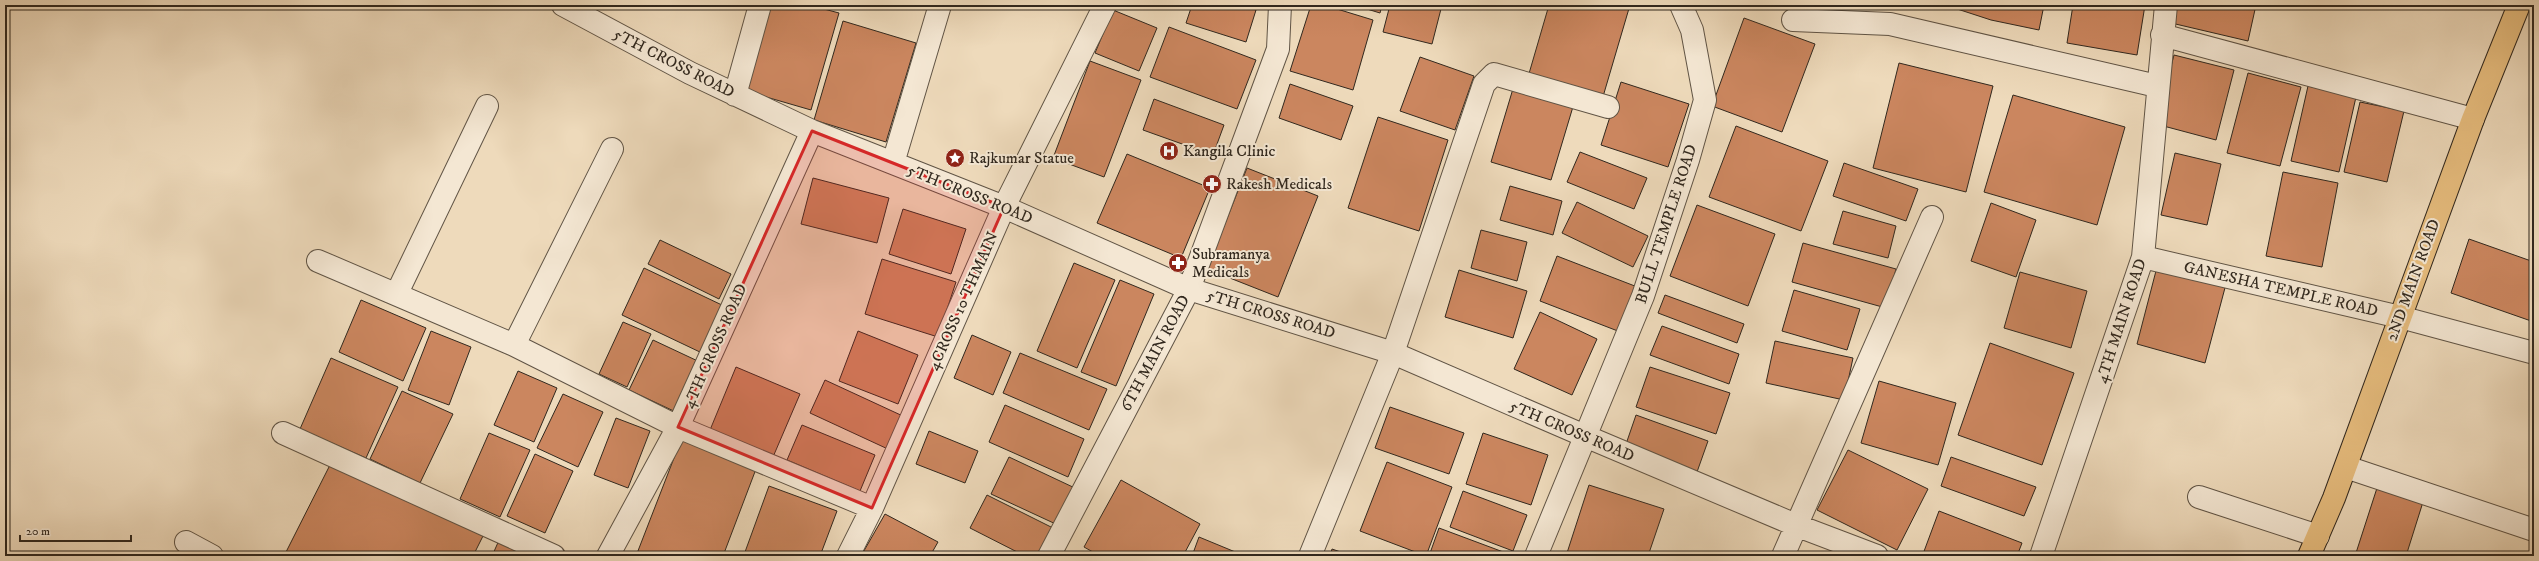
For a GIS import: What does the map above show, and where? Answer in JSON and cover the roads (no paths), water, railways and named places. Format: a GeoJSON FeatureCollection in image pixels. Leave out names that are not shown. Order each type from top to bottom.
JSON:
{"type":"FeatureCollection","features":[{"type":"Feature","properties":{"kind":"main road","name":"2ND MAIN ROAD"},"geometry":{"type":"LineString","coordinates":[[2309,556],[2346,467],[2473,119],[2519,5]]}},
{"type":"Feature","properties":{"kind":"street","name":"5TH CROSS ROAD"},"geometry":{"type":"LineString","coordinates":[[563,5],[735,95],[812,131],[1004,207],[1189,288],[1393,353],[1584,436],[1798,526],[1877,556]]}},
{"type":"Feature","properties":{"kind":"street"},"geometry":{"type":"LineString","coordinates":[[735,95],[760,5]]}},
{"type":"Feature","properties":{"kind":"street"},"geometry":{"type":"LineString","coordinates":[[893,163],[940,5]]}},
{"type":"Feature","properties":{"kind":"street","name":"4CROSS 10 THMAIN"},"geometry":{"type":"LineString","coordinates":[[848,556],[872,508],[1004,207],[1105,5]]}},
{"type":"Feature","properties":{"kind":"street","name":"6TH MAIN ROAD"},"geometry":{"type":"LineString","coordinates":[[1049,556],[1189,288],[1278,49],[1280,5]]}},
{"type":"Feature","properties":{"kind":"street","name":"BULL TEMPLE ROAD"},"geometry":{"type":"LineString","coordinates":[[1536,556],[1584,436],[1643,296],[1688,160],[1705,100],[1692,30],[1681,5]]}},
{"type":"Feature","properties":{"kind":"street","name":"4TH MAIN ROAD"},"geometry":{"type":"LineString","coordinates":[[2041,556],[2143,257],[2157,86],[2166,5]]}},
{"type":"Feature","properties":{"kind":"street"},"geometry":{"type":"LineString","coordinates":[[1793,20],[1890,24],[2157,86]]}},
{"type":"Feature","properties":{"kind":"street"},"geometry":{"type":"LineString","coordinates":[[2162,35],[2473,119]]}},
{"type":"Feature","properties":{"kind":"street"},"geometry":{"type":"LineString","coordinates":[[1310,556],[1393,353],[1484,84],[1494,74],[1608,107]]}},
{"type":"Feature","properties":{"kind":"street"},"geometry":{"type":"LineString","coordinates":[[397,293],[487,106]]}},
{"type":"Feature","properties":{"kind":"street","name":"4TH CROSS ROAD"},"geometry":{"type":"LineString","coordinates":[[608,556],[678,427],[812,131]]}},
{"type":"Feature","properties":{"kind":"street"},"geometry":{"type":"LineString","coordinates":[[514,345],[612,149]]}},
{"type":"Feature","properties":{"kind":"street"},"geometry":{"type":"LineString","coordinates":[[1783,556],[1798,526],[1932,217]]}},
{"type":"Feature","properties":{"kind":"street","name":"GANESHA TEMPLE ROAD"},"geometry":{"type":"LineString","coordinates":[[2143,257],[2400,317],[2534,353]]}},
{"type":"Feature","properties":{"kind":"street"},"geometry":{"type":"LineString","coordinates":[[318,261],[397,293],[514,345],[678,427],[872,508]]}},
{"type":"Feature","properties":{"kind":"street"},"geometry":{"type":"LineString","coordinates":[[283,432],[554,556]]}},
{"type":"Feature","properties":{"kind":"street"},"geometry":{"type":"LineString","coordinates":[[2346,467],[2534,530]]}},
{"type":"Feature","properties":{"kind":"street"},"geometry":{"type":"LineString","coordinates":[[2199,497],[2318,536]]}},
{"type":"Feature","properties":{"kind":"street"},"geometry":{"type":"LineString","coordinates":[[186,542],[212,556]]}},
{"type":"Feature","properties":{"kind":"place","name":"Kangila Clinic"},"geometry":{"type":"Point","coordinates":[1169,151]}},
{"type":"Feature","properties":{"kind":"place","name":"Rajkumar Statue"},"geometry":{"type":"Point","coordinates":[955,158]}},
{"type":"Feature","properties":{"kind":"place","name":"Rakesh Medicals"},"geometry":{"type":"Point","coordinates":[1212,184]}},
{"type":"Feature","properties":{"kind":"place","name":"Subramanya Medicals"},"geometry":{"type":"Point","coordinates":[1178,263]}}]}
